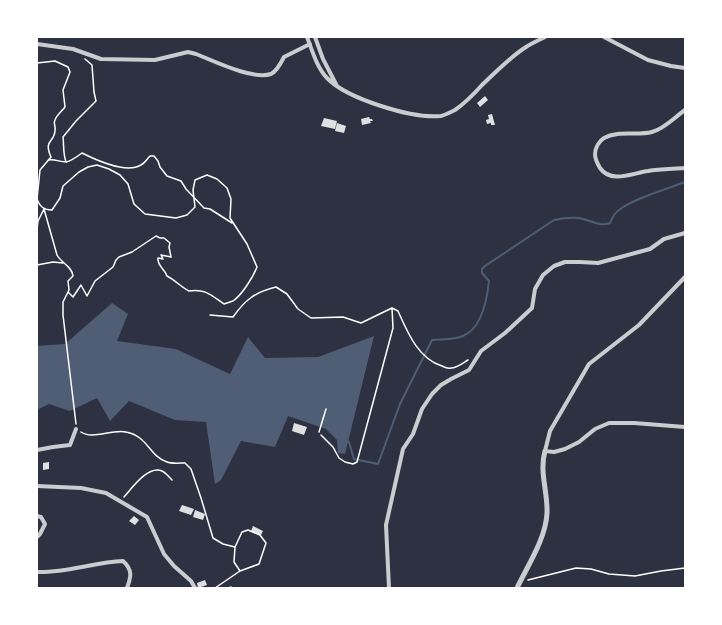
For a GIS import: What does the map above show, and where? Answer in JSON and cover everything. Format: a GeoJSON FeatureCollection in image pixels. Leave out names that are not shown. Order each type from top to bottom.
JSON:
{"type":"FeatureCollection","features":[{"type":"Feature","properties":{"kind":"street"},"geometry":{"type":"LineString","coordinates":[[307,37],[319,66],[327,78],[337,86],[361,100],[385,107],[419,114],[442,116],[455,110],[512,57],[526,46],[545,37]]}},
{"type":"Feature","properties":{"kind":"street"},"geometry":{"type":"LineString","coordinates":[[315,37],[326,65],[337,86]]}},
{"type":"Feature","properties":{"kind":"street"},"geometry":{"type":"LineString","coordinates":[[604,37],[648,60],[685,68]]}},
{"type":"Feature","properties":{"kind":"street"},"geometry":{"type":"LineString","coordinates":[[37,44],[73,49],[101,59],[154,60],[188,52],[241,72],[260,75],[271,74],[280,66],[284,57],[310,44]]}},
{"type":"Feature","properties":{"kind":"street"},"geometry":{"type":"LineString","coordinates":[[685,110],[667,124],[653,132],[640,134],[619,134],[604,138],[598,144],[595,152],[597,163],[603,172],[611,176],[627,176],[648,171],[685,168]]}},
{"type":"Feature","properties":{"kind":"street"},"geometry":{"type":"LineString","coordinates":[[389,588],[386,525],[403,450],[413,434],[422,409],[432,394],[441,385],[469,370],[481,351],[505,333],[532,308],[535,289],[543,275],[554,266],[565,262],[598,263],[650,249],[664,239],[685,233]]}},
{"type":"Feature","properties":{"kind":"street"},"geometry":{"type":"LineString","coordinates":[[519,585],[545,529],[547,513],[542,461],[550,431],[589,364],[639,325],[685,277]]}},
{"type":"Feature","properties":{"kind":"street"},"geometry":{"type":"LineString","coordinates":[[545,451],[554,452],[565,449],[579,442],[595,429],[609,423],[634,423],[685,427]]}},
{"type":"Feature","properties":{"kind":"street"},"geometry":{"type":"LineString","coordinates":[[37,450],[53,446],[70,445],[76,429]]}},
{"type":"Feature","properties":{"kind":"street"},"geometry":{"type":"LineString","coordinates":[[37,486],[80,488],[106,493],[147,518],[164,554],[174,566],[191,581],[195,588]]}},
{"type":"Feature","properties":{"kind":"street"},"geometry":{"type":"LineString","coordinates":[[37,516],[41,517],[45,524],[37,537]]}},
{"type":"Feature","properties":{"kind":"street"},"geometry":{"type":"LineString","coordinates":[[37,572],[66,570],[87,567],[110,561],[123,561],[129,566],[130,577],[127,588]]}},
{"type":"Feature","properties":{"kind":"path"},"geometry":{"type":"LineString","coordinates":[[66,162],[63,155],[65,148],[63,137],[76,121],[96,101],[93,88],[92,65],[82,57]]}},
{"type":"Feature","properties":{"kind":"path"},"geometry":{"type":"LineString","coordinates":[[37,63],[55,61],[68,67],[70,72],[64,90],[65,107],[55,119],[54,124],[56,130],[48,144],[48,150],[51,157],[40,170],[37,199],[39,205],[44,209],[52,210],[60,198],[63,186],[88,167],[97,165],[120,175],[128,184],[134,204],[146,214],[176,218],[187,215],[194,207],[196,180],[207,175],[217,179],[228,188],[231,199],[230,218],[247,244],[257,267],[249,282],[233,300],[224,304],[204,291],[198,289],[189,291],[181,287],[167,276],[158,262],[158,258],[163,259],[161,255],[171,257],[169,247],[170,243],[164,238],[156,236],[132,252],[119,256],[113,267],[95,281],[87,296],[81,285],[73,297],[68,292]]}},
{"type":"Feature","properties":{"kind":"path"},"geometry":{"type":"LineString","coordinates":[[48,160],[53,159],[66,162],[82,153],[96,161],[119,167],[134,168],[142,164],[150,156],[154,156],[167,176],[181,181],[204,208],[210,209],[233,224]]}},
{"type":"Feature","properties":{"kind":"path"},"geometry":{"type":"LineString","coordinates":[[37,230],[38,221],[44,209]]}},
{"type":"Feature","properties":{"kind":"path"},"geometry":{"type":"LineString","coordinates":[[44,209],[57,255],[73,272],[73,276],[68,281],[69,290],[63,302],[62,316],[76,429],[84,434],[92,435],[112,431],[137,435],[144,440],[155,455],[168,463],[185,463],[191,470],[202,498],[213,538],[223,544],[235,547]]}},
{"type":"Feature","properties":{"kind":"path"},"geometry":{"type":"LineString","coordinates":[[37,265],[53,262],[64,263]]}},
{"type":"Feature","properties":{"kind":"path"},"geometry":{"type":"LineString","coordinates":[[210,315],[233,317],[242,304],[261,291],[276,287],[286,294],[298,309],[310,318],[343,317],[361,323],[392,308],[398,310],[408,332],[419,350],[437,364],[450,369],[469,360]]}},
{"type":"Feature","properties":{"kind":"path"},"geometry":{"type":"LineString","coordinates":[[321,436],[333,447],[339,458],[345,462],[353,464],[357,462],[393,328],[392,308]]}},
{"type":"Feature","properties":{"kind":"path"},"geometry":{"type":"LineString","coordinates":[[319,432],[326,409]]}},
{"type":"Feature","properties":{"kind":"path"},"geometry":{"type":"LineString","coordinates":[[120,502],[148,472],[154,470],[162,471],[172,480]]}},
{"type":"Feature","properties":{"kind":"path"},"geometry":{"type":"LineString","coordinates":[[215,588],[240,571],[259,564],[266,543],[260,535],[248,530],[242,532],[235,547],[234,562],[240,571]]}},
{"type":"Feature","properties":{"kind":"path"},"geometry":{"type":"LineString","coordinates":[[519,585],[576,568],[591,569],[609,574],[635,576],[661,570],[685,568]]}},
{"type":"Feature","properties":{"kind":"water"},"geometry":{"type":"Polygon","coordinates":[[[112,303],[128,314],[117,341],[176,349],[230,374],[248,337],[265,358],[318,357],[374,336],[345,454],[338,453],[337,440],[326,429],[288,416],[275,447],[241,441],[221,480],[215,484],[206,422],[175,420],[129,401],[110,421],[97,398],[70,411],[49,404],[37,410],[37,346],[65,344],[112,303]]]}},
{"type":"Feature","properties":{"kind":"building"},"geometry":{"type":"Polygon","coordinates":[[[485,96],[488,100],[480,107],[477,103],[485,96]]]}},
{"type":"Feature","properties":{"kind":"building"},"geometry":{"type":"Polygon","coordinates":[[[492,114],[495,125],[491,125],[491,123],[487,124],[486,120],[489,119],[488,115],[492,114]]]}},
{"type":"Feature","properties":{"kind":"building"},"geometry":{"type":"Polygon","coordinates":[[[369,117],[373,121],[362,125],[361,119],[369,117]]]}},
{"type":"Feature","properties":{"kind":"building"},"geometry":{"type":"Polygon","coordinates":[[[324,118],[337,121],[335,129],[321,126],[324,118]]]}},
{"type":"Feature","properties":{"kind":"building"},"geometry":{"type":"Polygon","coordinates":[[[337,123],[346,126],[344,133],[335,131],[337,123]]]}},
{"type":"Feature","properties":{"kind":"building"},"geometry":{"type":"Polygon","coordinates":[[[294,423],[307,427],[304,435],[292,431],[294,423]]]}},
{"type":"Feature","properties":{"kind":"building"},"geometry":{"type":"Polygon","coordinates":[[[49,462],[49,469],[43,470],[43,463],[49,462]]]}},
{"type":"Feature","properties":{"kind":"building"},"geometry":{"type":"Polygon","coordinates":[[[182,505],[194,509],[191,515],[179,511],[182,505]]]}},
{"type":"Feature","properties":{"kind":"building"},"geometry":{"type":"Polygon","coordinates":[[[195,510],[205,514],[203,520],[193,517],[195,510]]]}},
{"type":"Feature","properties":{"kind":"building"},"geometry":{"type":"Polygon","coordinates":[[[134,516],[139,520],[135,525],[129,521],[134,516]]]}},
{"type":"Feature","properties":{"kind":"building"},"geometry":{"type":"Polygon","coordinates":[[[253,526],[263,531],[261,535],[251,531],[253,526]]]}},
{"type":"Feature","properties":{"kind":"building"},"geometry":{"type":"Polygon","coordinates":[[[205,580],[207,585],[198,588],[197,583],[205,580]]]}},
{"type":"Feature","properties":{"kind":"waterway"},"geometry":{"type":"LineString","coordinates":[[347,440],[354,459],[378,464],[400,404],[432,340],[452,339],[463,336],[475,327],[479,320],[485,305],[489,281],[482,273],[482,269],[485,266],[554,220],[576,218],[599,224],[610,223],[612,217],[616,213],[632,202],[685,182]]}}]}
